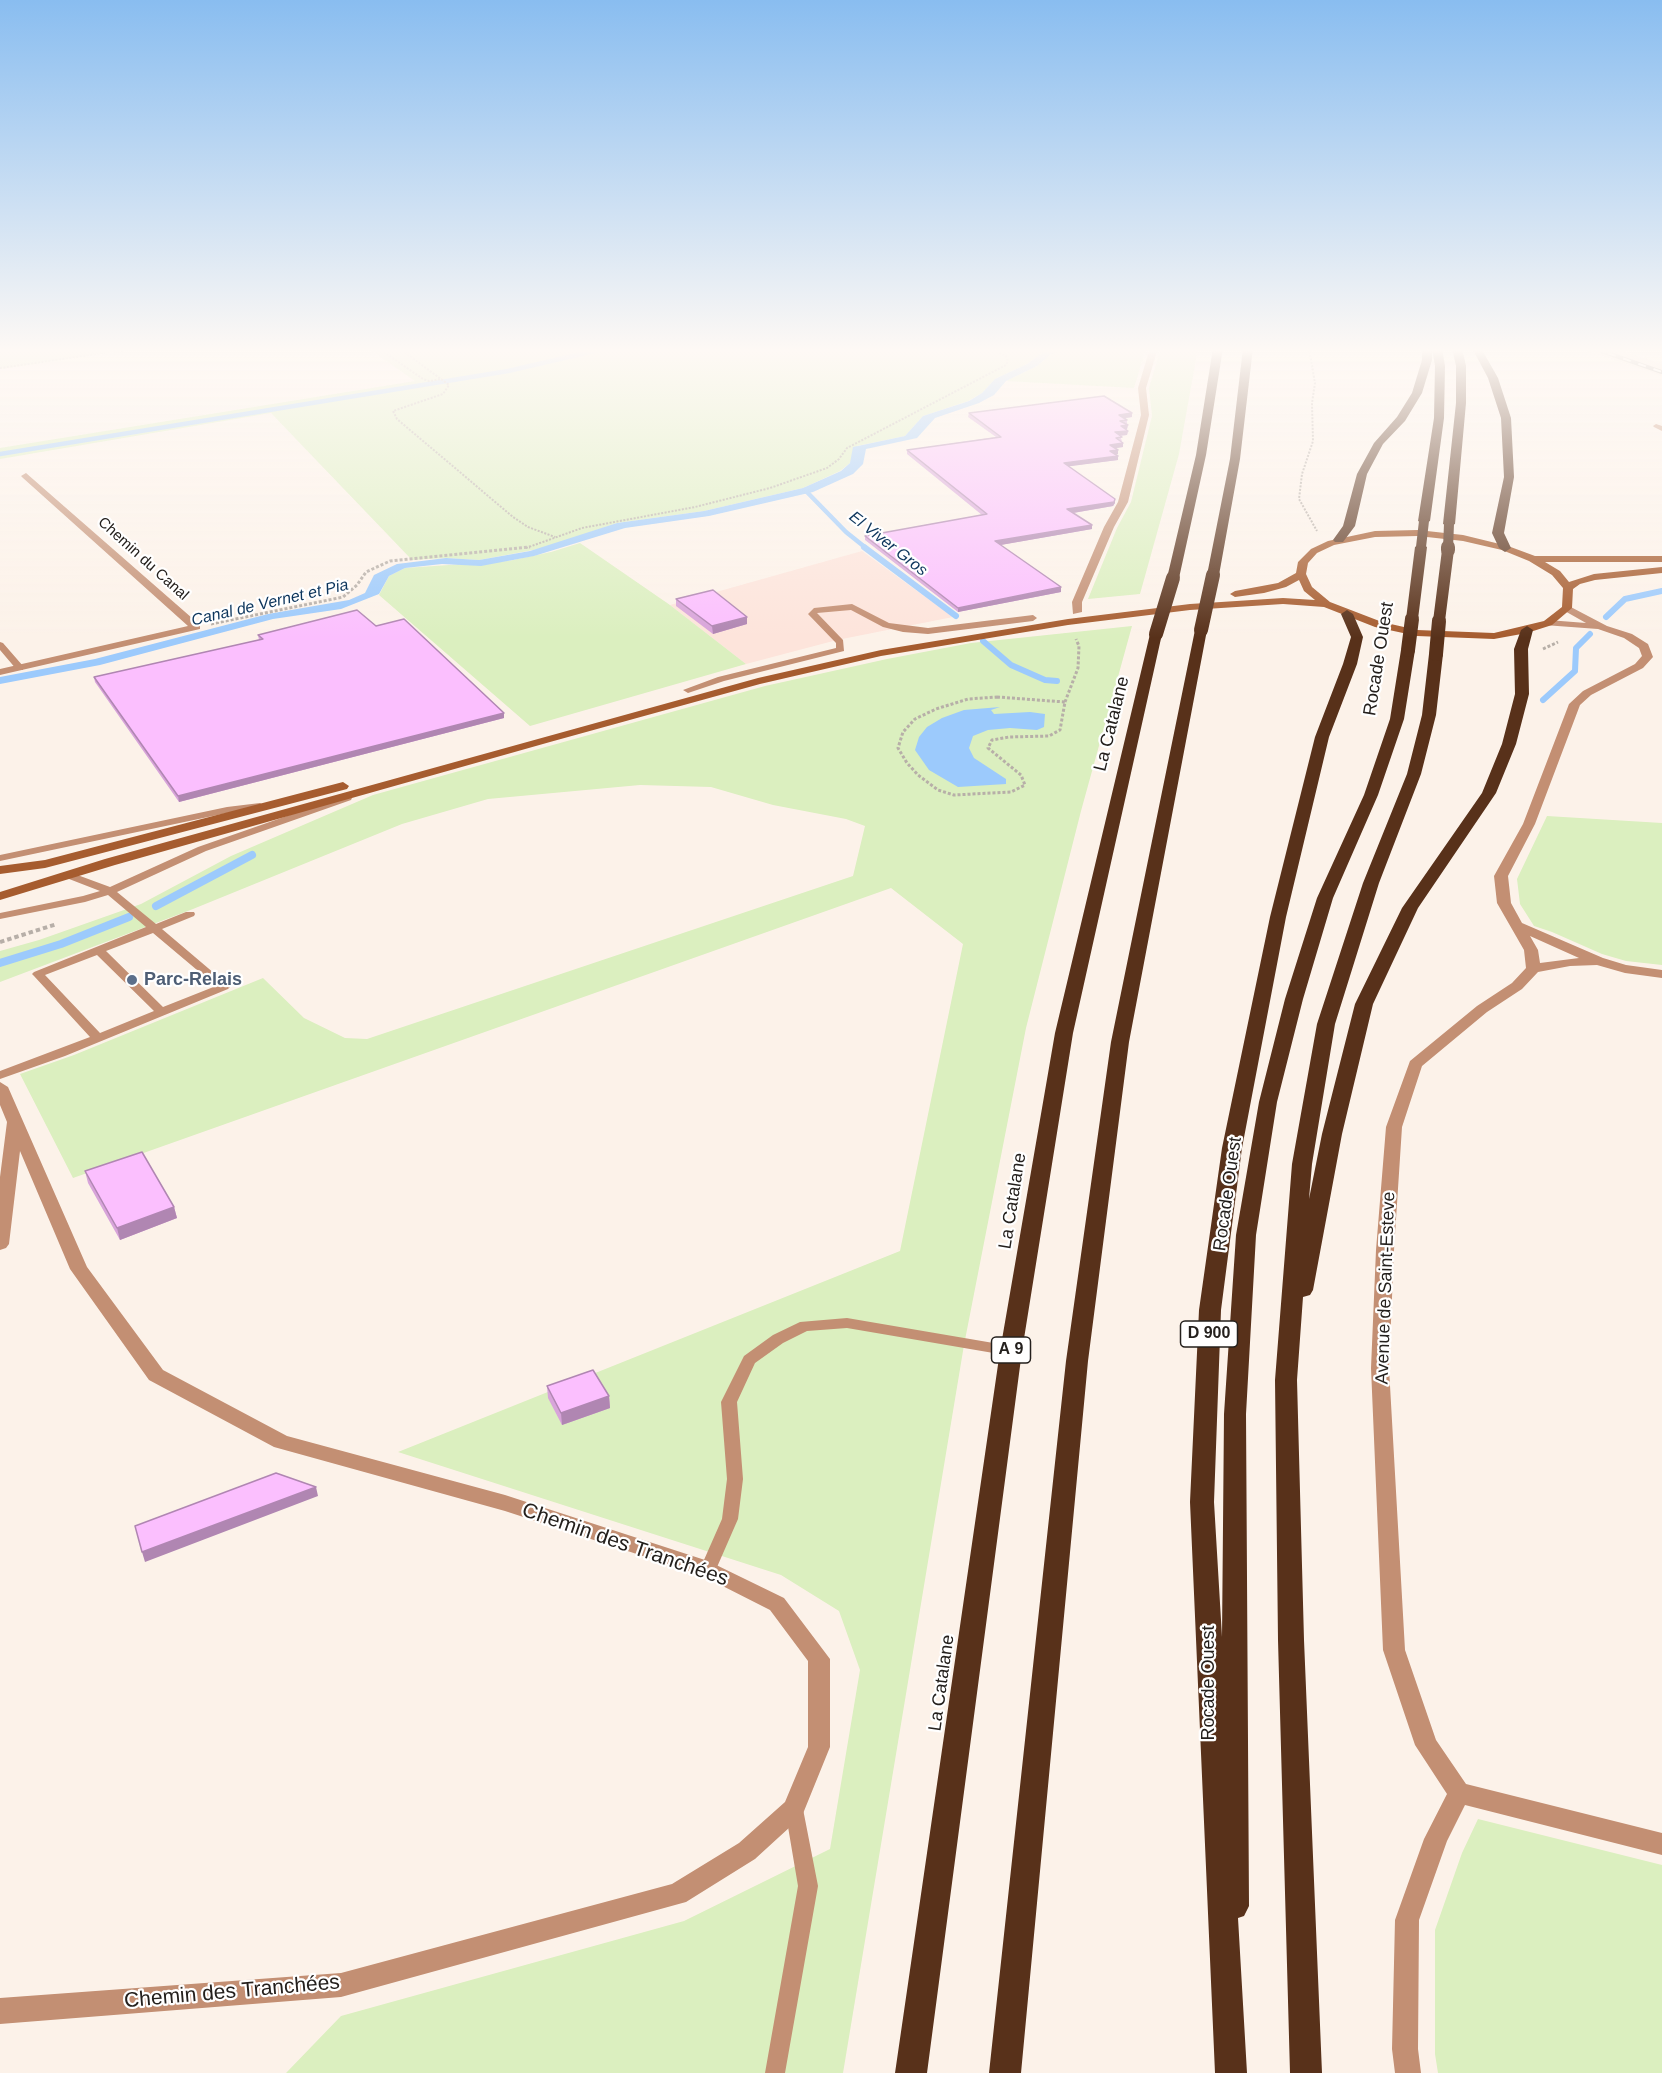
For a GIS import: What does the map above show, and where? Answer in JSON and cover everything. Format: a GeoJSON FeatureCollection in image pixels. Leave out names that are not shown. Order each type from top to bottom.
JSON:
{"type":"FeatureCollection","features":[{"type":"Feature","properties":{"kind":"highway","name":"La Catalane"},"geometry":{"type":"LineString","coordinates":[[911,2073],[1011,1351],[1064,1033],[1156,634],[1173,578],[1203,445]]}},
{"type":"Feature","properties":{"kind":"highway"},"geometry":{"type":"LineString","coordinates":[[1005,2073],[1077,1361],[1117,1066],[1237,445]]}},
{"type":"Feature","properties":{"kind":"highway"},"geometry":{"type":"LineString","coordinates":[[1335,542],[1350,526],[1362,474],[1378,445]]}},
{"type":"Feature","properties":{"kind":"highway","name":"Rocade Ouest"},"geometry":{"type":"LineString","coordinates":[[1232,2073],[1235,1414],[1246,1235],[1268,1101],[1294,999],[1325,898],[1371,795],[1397,719],[1435,445]]}},
{"type":"Feature","properties":{"kind":"highway"},"geometry":{"type":"LineString","coordinates":[[1306,2073],[1291,1640],[1286,1380],[1302,1164],[1326,1024],[1371,883],[1414,774],[1429,715],[1448,550],[1457,445]]}},
{"type":"Feature","properties":{"kind":"highway"},"geometry":{"type":"LineString","coordinates":[[1505,548],[1498,533],[1509,477],[1507,445]]}},
{"type":"Feature","properties":{"kind":"highway","name":"D 900"},"geometry":{"type":"LineString","coordinates":[[1232,2073],[1202,1502],[1210,1310],[1232,1148],[1278,917],[1322,737],[1350,664],[1357,637],[1347,615]]}},
{"type":"Feature","properties":{"kind":"highway"},"geometry":{"type":"LineString","coordinates":[[1286,1380],[1332,1134],[1364,1004],[1410,908],[1489,794],[1509,744],[1522,694],[1521,649],[1527,630]]}},
{"type":"Feature","properties":{"kind":"main road"},"geometry":{"type":"LineString","coordinates":[[1418,533],[1463,538],[1505,548],[1533,559],[1556,573],[1568,588],[1567,608],[1548,623],[1527,630],[1494,636],[1417,633],[1347,615],[1326,604],[1308,589],[1301,574],[1303,562],[1314,551],[1335,542],[1375,534],[1418,533]]}},
{"type":"Feature","properties":{"kind":"main road"},"geometry":{"type":"LineString","coordinates":[[1533,559],[1662,560]]}},
{"type":"Feature","properties":{"kind":"main road"},"geometry":{"type":"LineString","coordinates":[[1568,588],[1576,582],[1594,577],[1662,570]]}},
{"type":"Feature","properties":{"kind":"main road"},"geometry":{"type":"LineString","coordinates":[[0,870],[45,864],[417,768],[688,690],[848,652],[1033,618],[1264,590],[1282,585],[1301,574]]}},
{"type":"Feature","properties":{"kind":"main road"},"geometry":{"type":"LineString","coordinates":[[0,896],[395,782],[758,681],[881,653],[1068,622],[1230,603],[1283,601],[1326,604]]}},
{"type":"Feature","properties":{"kind":"street"},"geometry":{"type":"LineString","coordinates":[[1077,612],[1077,602],[1109,527],[1123,502],[1137,445]]}},
{"type":"Feature","properties":{"kind":"street","name":"Chemin du Canal"},"geometry":{"type":"LineString","coordinates":[[26,476],[196,627]]}},
{"type":"Feature","properties":{"kind":"street"},"geometry":{"type":"LineString","coordinates":[[1567,608],[1604,628],[1628,636],[1644,646],[1648,657],[1639,666],[1587,693],[1575,704],[1529,824],[1501,876],[1504,903],[1531,950],[1533,969],[1570,962],[1598,961]]}},
{"type":"Feature","properties":{"kind":"street"},"geometry":{"type":"LineString","coordinates":[[1548,623],[1604,628]]}},
{"type":"Feature","properties":{"kind":"street","name":"Chemin du Canal"},"geometry":{"type":"LineString","coordinates":[[0,672],[196,627]]}},
{"type":"Feature","properties":{"kind":"street"},"geometry":{"type":"LineString","coordinates":[[1518,926],[1598,961],[1625,969],[1662,974]]}},
{"type":"Feature","properties":{"kind":"street","name":"Avenue de Saint-Esteve"},"geometry":{"type":"LineString","coordinates":[[1459,1792],[1426,1744],[1394,1650],[1380,1368],[1384,1250],[1394,1127],[1414,1064],[1482,1009],[1517,986],[1533,969]]}},
{"type":"Feature","properties":{"kind":"street","name":"Chemin des Tranchées"},"geometry":{"type":"LineString","coordinates":[[0,1087],[79,1269],[156,1376],[281,1442],[505,1503],[708,1569],[777,1604],[819,1659],[819,1747],[794,1809],[747,1851],[677,1894],[341,1985],[0,2011]]}},
{"type":"Feature","properties":{"kind":"street"},"geometry":{"type":"LineString","coordinates":[[0,1244],[15,1123]]}},
{"type":"Feature","properties":{"kind":"street"},"geometry":{"type":"LineString","coordinates":[[1408,2073],[1405,2049],[1407,1920],[1436,1839],[1459,1792],[1662,1844]]}},
{"type":"Feature","properties":{"kind":"lane"},"geometry":{"type":"LineString","coordinates":[[688,690],[721,679],[841,649],[840,642],[812,614],[814,611],[852,607],[885,624],[903,629],[928,631],[1033,618]]}},
{"type":"Feature","properties":{"kind":"lane"},"geometry":{"type":"LineString","coordinates":[[0,645],[20,668]]}},
{"type":"Feature","properties":{"kind":"lane"},"geometry":{"type":"LineString","coordinates":[[0,916],[85,899],[110,891],[202,849],[395,782]]}},
{"type":"Feature","properties":{"kind":"lane"},"geometry":{"type":"LineString","coordinates":[[0,858],[228,810],[273,804]]}},
{"type":"Feature","properties":{"kind":"lane"},"geometry":{"type":"LineString","coordinates":[[0,1075],[224,987],[156,927],[110,891],[68,875]]}},
{"type":"Feature","properties":{"kind":"lane"},"geometry":{"type":"LineString","coordinates":[[98,1038],[38,974],[190,914]]}},
{"type":"Feature","properties":{"kind":"lane"},"geometry":{"type":"LineString","coordinates":[[99,950],[161,1012]]}},
{"type":"Feature","properties":{"kind":"lane"},"geometry":{"type":"LineString","coordinates":[[708,1569],[730,1519],[735,1479],[729,1402],[749,1360],[778,1339],[805,1326],[847,1323],[1011,1351]]}},
{"type":"Feature","properties":{"kind":"lane"},"geometry":{"type":"LineString","coordinates":[[775,2073],[808,1886],[794,1809]]}},
{"type":"Feature","properties":{"kind":"path"},"geometry":{"type":"LineString","coordinates":[[427,445],[513,517],[528,527],[557,537]]}},
{"type":"Feature","properties":{"kind":"path"},"geometry":{"type":"LineString","coordinates":[[196,627],[294,605],[343,597],[357,585],[366,572],[390,561],[415,556],[524,549],[582,528],[696,507],[770,488],[827,468],[853,445]]}},
{"type":"Feature","properties":{"kind":"path"},"geometry":{"type":"LineString","coordinates":[[1312,445],[1302,474],[1299,500],[1310,516],[1314,529],[1335,542]]}},
{"type":"Feature","properties":{"kind":"path"},"geometry":{"type":"LineString","coordinates":[[1065,702],[1016,698],[968,699],[936,709],[915,720],[903,732],[898,748],[918,775],[938,790],[954,795],[1011,792],[1025,785],[1021,776],[988,748],[992,740],[1009,737],[1049,736],[1060,730],[1065,702],[1078,668],[1079,657],[1079,646],[1068,622]]}},
{"type":"Feature","properties":{"kind":"shaded area"},"geometry":{"type":"Polygon","coordinates":[[[862,551],[953,617],[837,640],[746,664],[670,605],[862,551]]]}},
{"type":"Feature","properties":{"kind":"green space"},"geometry":{"type":"Polygon","coordinates":[[[20,445],[84,445],[0,459],[0,448],[20,445]]]}},
{"type":"Feature","properties":{"kind":"green space"},"geometry":{"type":"Polygon","coordinates":[[[301,445],[863,445],[857,446],[850,463],[840,471],[803,488],[704,511],[617,523],[544,548],[479,560],[446,558],[412,560],[301,445]]]}},
{"type":"Feature","properties":{"kind":"green space"},"geometry":{"type":"Polygon","coordinates":[[[1145,445],[1181,445],[1140,594],[1088,599],[1117,528],[1131,502],[1145,445]]]}},
{"type":"Feature","properties":{"kind":"green space"},"geometry":{"type":"Polygon","coordinates":[[[580,543],[670,605],[746,664],[530,726],[379,595],[389,576],[405,568],[508,561],[580,543]]]}},
{"type":"Feature","properties":{"kind":"green space"},"geometry":{"type":"Polygon","coordinates":[[[1132,626],[1081,811],[1026,1028],[964,1345],[843,2073],[286,2073],[341,2016],[684,1921],[830,1849],[860,1670],[839,1611],[781,1575],[398,1452],[900,1251],[963,944],[891,888],[73,1178],[20,1074],[74,1055],[263,978],[304,1018],[345,1038],[367,1039],[853,876],[865,826],[846,819],[773,805],[711,787],[640,785],[488,799],[402,824],[193,909],[0,982],[0,951],[39,940],[141,904],[231,856],[373,795],[765,686],[971,643],[1132,626]]]}},
{"type":"Feature","properties":{"kind":"green space"},"geometry":{"type":"Polygon","coordinates":[[[1547,816],[1662,823],[1662,965],[1626,961],[1602,954],[1534,926],[1520,904],[1517,879],[1547,816]]]}},
{"type":"Feature","properties":{"kind":"green space"},"geometry":{"type":"Polygon","coordinates":[[[1478,1819],[1662,1865],[1662,2073],[1438,2073],[1435,2054],[1435,1930],[1462,1853],[1478,1819]]]}},
{"type":"Feature","properties":{"kind":"water","name":"Canal de Vernet et Pia"},"geometry":{"type":"Polygon","coordinates":[[[886,445],[866,449],[863,464],[853,474],[813,492],[709,516],[625,528],[534,556],[481,566],[442,564],[405,568],[389,576],[379,594],[341,609],[273,619],[100,665],[0,684],[0,677],[95,659],[268,614],[349,600],[365,593],[374,575],[397,564],[446,558],[479,560],[530,551],[617,523],[704,511],[803,488],[841,471],[850,463],[853,447],[886,445]]]}},
{"type":"Feature","properties":{"kind":"water"},"geometry":{"type":"Polygon","coordinates":[[[1000,707],[991,710],[994,714],[1030,712],[1045,714],[1044,727],[1037,730],[1010,728],[988,730],[973,736],[969,748],[974,758],[1006,779],[1006,784],[958,787],[929,770],[915,750],[919,737],[927,727],[942,718],[964,710],[1000,707]]]}},
{"type":"Feature","properties":{"kind":"building"},"geometry":{"type":"Polygon","coordinates":[[[945,445],[1112,445],[1118,450],[1110,451],[1118,456],[1064,463],[1115,499],[1114,502],[1067,509],[1092,525],[995,541],[1061,587],[958,608],[865,536],[987,514],[907,450],[945,445]]]}},
{"type":"Feature","properties":{"kind":"building"},"geometry":{"type":"Polygon","coordinates":[[[713,590],[747,617],[712,626],[676,599],[713,590]]]}},
{"type":"Feature","properties":{"kind":"building"},"geometry":{"type":"Polygon","coordinates":[[[357,610],[376,626],[404,619],[504,713],[178,796],[94,677],[263,639],[258,635],[357,610]]]}},
{"type":"Feature","properties":{"kind":"building"},"geometry":{"type":"Polygon","coordinates":[[[142,1152],[174,1207],[117,1228],[85,1171],[142,1152]]]}},
{"type":"Feature","properties":{"kind":"building"},"geometry":{"type":"Polygon","coordinates":[[[593,1370],[609,1396],[561,1413],[547,1386],[593,1370]]]}},
{"type":"Feature","properties":{"kind":"building"},"geometry":{"type":"Polygon","coordinates":[[[276,1473],[316,1487],[142,1552],[135,1526],[276,1473]]]}},
{"type":"Feature","properties":{"kind":"waterway"},"geometry":{"type":"LineString","coordinates":[[0,454],[57,445]]}},
{"type":"Feature","properties":{"kind":"waterway","name":"El Viver Gros"},"geometry":{"type":"LineString","coordinates":[[805,490],[846,532],[866,548]]}},
{"type":"Feature","properties":{"kind":"waterway","name":"El Viver Gros"},"geometry":{"type":"LineString","coordinates":[[864,547],[956,616]]}},
{"type":"Feature","properties":{"kind":"waterway","name":"El Viver Gros"},"geometry":{"type":"LineString","coordinates":[[1606,617],[1625,599],[1662,591]]}},
{"type":"Feature","properties":{"kind":"waterway","name":"El Viver Gros"},"geometry":{"type":"LineString","coordinates":[[1543,700],[1575,671],[1576,648],[1590,634]]}},
{"type":"Feature","properties":{"kind":"waterway","name":"El Viver Gros"},"geometry":{"type":"LineString","coordinates":[[983,641],[1011,665],[1045,680],[1057,681]]}},
{"type":"Feature","properties":{"kind":"waterway"},"geometry":{"type":"LineString","coordinates":[[156,906],[252,855]]}},
{"type":"Feature","properties":{"kind":"waterway"},"geometry":{"type":"LineString","coordinates":[[0,963],[61,944],[129,917]]}},
{"type":"Feature","properties":{"kind":"place","name":"Parc-Relais"},"geometry":{"type":"Point","coordinates":[132,980]}}]}
